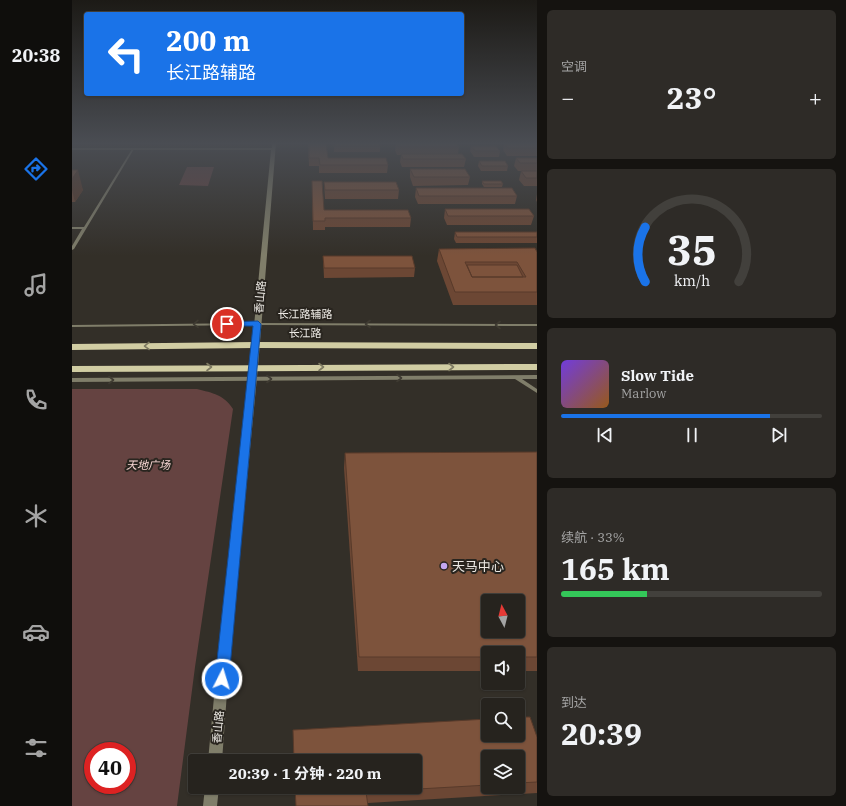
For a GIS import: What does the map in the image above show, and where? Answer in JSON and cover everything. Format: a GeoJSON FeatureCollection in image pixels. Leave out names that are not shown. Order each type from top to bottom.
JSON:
{"type":"FeatureCollection","features":[{"type":"Feature","properties":{"kind":"main road","name":"长江路"},"geometry":{"type":"LineString","coordinates":[[72,347],[256,345],[537,346]]}},
{"type":"Feature","properties":{"kind":"main road"},"geometry":{"type":"LineString","coordinates":[[72,368],[537,367]]}},
{"type":"Feature","properties":{"kind":"street","name":"香山路"},"geometry":{"type":"LineString","coordinates":[[216,754],[253,379],[271,181]]}},
{"type":"Feature","properties":{"kind":"street"},"geometry":{"type":"LineString","coordinates":[[210,806],[211,794]]}},
{"type":"Feature","properties":{"kind":"lane"},"geometry":{"type":"LineString","coordinates":[[72,249],[114,181]]}},
{"type":"Feature","properties":{"kind":"lane"},"geometry":{"type":"LineString","coordinates":[[72,228],[85,228]]}},
{"type":"Feature","properties":{"kind":"lane","name":"长江路辅路"},"geometry":{"type":"LineString","coordinates":[[72,326],[258,324],[537,325]]}},
{"type":"Feature","properties":{"kind":"lane"},"geometry":{"type":"LineString","coordinates":[[515,377],[537,391]]}},
{"type":"Feature","properties":{"kind":"lane"},"geometry":{"type":"LineString","coordinates":[[72,380],[537,377]]}},
{"type":"Feature","properties":{"kind":"green space"},"geometry":{"type":"Polygon","coordinates":[[[181,181],[210,181],[208,186],[179,185],[181,181]]]}},
{"type":"Feature","properties":{"kind":"green space","name":"天地广场"},"geometry":{"type":"Polygon","coordinates":[[[72,389],[197,389],[213,393],[222,398],[230,404],[233,409],[195,667],[177,806],[72,806],[72,389]]]}},
{"type":"Feature","properties":{"kind":"building"},"geometry":{"type":"Polygon","coordinates":[[[312,181],[322,181],[324,210],[408,210],[411,218],[325,218],[325,221],[313,221],[312,181]]]}},
{"type":"Feature","properties":{"kind":"building"},"geometry":{"type":"Polygon","coordinates":[[[482,181],[501,181],[503,184],[484,184],[482,181]]]}},
{"type":"Feature","properties":{"kind":"building"},"geometry":{"type":"Polygon","coordinates":[[[324,182],[396,182],[399,190],[325,190],[324,182]]]}},
{"type":"Feature","properties":{"kind":"building"},"geometry":{"type":"Polygon","coordinates":[[[416,188],[512,188],[517,196],[419,196],[416,188]]]}},
{"type":"Feature","properties":{"kind":"building"},"geometry":{"type":"Polygon","coordinates":[[[445,209],[529,209],[534,216],[448,216],[445,209]]]}},
{"type":"Feature","properties":{"kind":"building"},"geometry":{"type":"Polygon","coordinates":[[[455,232],[537,232],[537,237],[457,237],[455,232]]]}},
{"type":"Feature","properties":{"kind":"building"},"geometry":{"type":"Polygon","coordinates":[[[535,248],[537,252],[537,292],[455,292],[439,249],[535,248]],[[465,262],[472,277],[526,277],[517,262],[465,262]]]}},
{"type":"Feature","properties":{"kind":"building"},"geometry":{"type":"Polygon","coordinates":[[[323,256],[412,256],[415,268],[324,268],[323,256]]]}},
{"type":"Feature","properties":{"kind":"building"},"geometry":{"type":"Polygon","coordinates":[[[467,265],[517,265],[523,277],[472,277],[467,265]]]}},
{"type":"Feature","properties":{"kind":"building","name":"天马中心"},"geometry":{"type":"Polygon","coordinates":[[[537,452],[537,657],[525,657],[525,646],[481,646],[481,657],[359,657],[345,453],[537,452]]]}},
{"type":"Feature","properties":{"kind":"building"},"geometry":{"type":"Polygon","coordinates":[[[525,717],[530,717],[537,737],[537,782],[525,783],[525,750],[481,750],[481,785],[422,789],[422,754],[294,754],[293,730],[481,719],[481,742],[525,742],[525,717]]]}},
{"type":"Feature","properties":{"kind":"building"},"geometry":{"type":"Polygon","coordinates":[[[295,794],[366,794],[368,806],[296,806],[295,794]]]}},
{"type":"Feature","properties":{"kind":"place","name":"天马中心"},"geometry":{"type":"Point","coordinates":[444,566]}},
{"type":"Feature","properties":{"kind":"route"},"geometry":{"type":"LineString","coordinates":[[222,679],[258,324],[227,324]]}}]}
